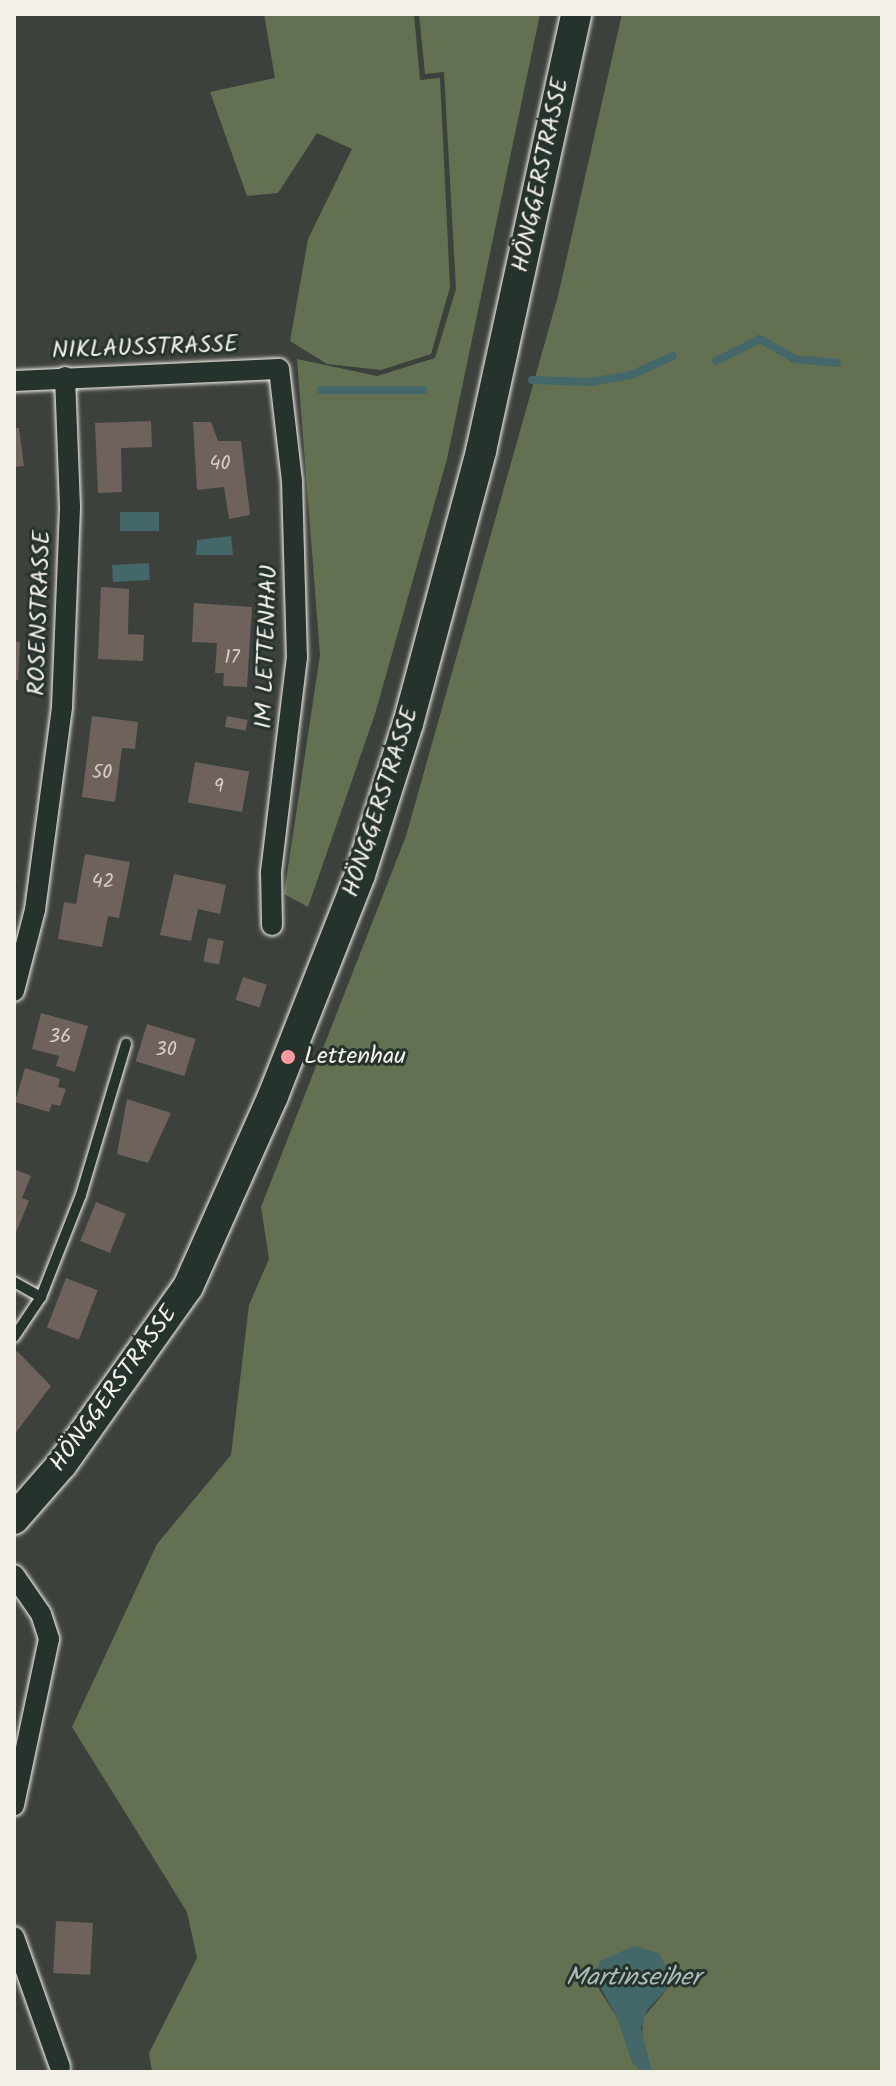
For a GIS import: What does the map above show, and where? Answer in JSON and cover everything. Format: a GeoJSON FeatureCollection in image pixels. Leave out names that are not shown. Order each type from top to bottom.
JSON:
{"type":"FeatureCollection","features":[{"type":"Feature","properties":{"kind":"main road","name":"HÖNGGERSTRASSE"},"geometry":{"type":"LineString","coordinates":[[14,1519],[62,1464],[188,1287],[273,1096],[360,875],[408,724],[481,451],[576,14]]}},
{"type":"Feature","properties":{"kind":"street","name":"NIKLAUSSTRASSE"},"geometry":{"type":"LineString","coordinates":[[14,381],[279,369]]}},
{"type":"Feature","properties":{"kind":"street","name":"IM LETTENHAU"},"geometry":{"type":"LineString","coordinates":[[272,925],[271,872],[286,783],[297,657],[292,481],[279,369]]}},
{"type":"Feature","properties":{"kind":"street","name":"ROSENSTRASSE"},"geometry":{"type":"LineString","coordinates":[[14,991],[35,910],[62,707],[70,507],[65,377]]}},
{"type":"Feature","properties":{"kind":"street"},"geometry":{"type":"LineString","coordinates":[[14,1575],[41,1614],[49,1639],[14,1805]]}},
{"type":"Feature","properties":{"kind":"street"},"geometry":{"type":"LineString","coordinates":[[14,1937],[60,2067]]}},
{"type":"Feature","properties":{"kind":"lane"},"geometry":{"type":"LineString","coordinates":[[14,1337],[41,1297],[81,1195],[126,1044]]}},
{"type":"Feature","properties":{"kind":"lane"},"geometry":{"type":"LineString","coordinates":[[14,1282],[41,1297]]}},
{"type":"Feature","properties":{"kind":"green space"},"geometry":{"type":"Polygon","coordinates":[[[264,14],[414,14],[420,80],[440,78],[450,287],[431,354],[381,370],[327,364],[290,341],[308,239],[352,149],[317,133],[278,193],[247,196],[210,92],[275,78],[264,14]]]}},
{"type":"Feature","properties":{"kind":"green space"},"geometry":{"type":"Polygon","coordinates":[[[419,14],[540,14],[447,459],[375,714],[308,907],[284,894],[320,655],[297,359],[377,376],[435,358],[456,289],[444,72],[425,74],[419,14]]]}},
{"type":"Feature","properties":{"kind":"green space"},"geometry":{"type":"Polygon","coordinates":[[[622,14],[882,14],[882,2072],[652,2072],[642,2039],[643,2018],[668,1988],[597,1986],[618,2019],[632,2061],[642,2072],[152,2072],[149,2053],[197,1958],[187,1912],[72,1727],[157,1544],[231,1455],[249,1305],[269,1259],[261,1207],[406,836],[558,296],[622,14]]]}},
{"type":"Feature","properties":{"kind":"water"},"geometry":{"type":"Polygon","coordinates":[[[120,512],[159,512],[159,531],[120,531],[120,512]]]}},
{"type":"Feature","properties":{"kind":"water"},"geometry":{"type":"Polygon","coordinates":[[[231,536],[233,555],[196,555],[197,540],[231,536]]]}},
{"type":"Feature","properties":{"kind":"water"},"geometry":{"type":"Polygon","coordinates":[[[149,563],[150,580],[113,582],[112,565],[149,563]]]}},
{"type":"Feature","properties":{"kind":"water","name":"Martinseiher"},"geometry":{"type":"Polygon","coordinates":[[[634,1946],[659,1953],[669,1973],[668,1988],[647,2010],[641,2028],[652,2072],[642,2072],[632,2061],[618,2019],[594,1976],[600,1961],[634,1946]]]}},
{"type":"Feature","properties":{"kind":"building"},"geometry":{"type":"Polygon","coordinates":[[[151,421],[152,447],[121,448],[122,492],[98,493],[95,423],[151,421]]]}},
{"type":"Feature","properties":{"kind":"building"},"geometry":{"type":"Polygon","coordinates":[[[193,422],[211,422],[218,441],[241,441],[250,515],[229,519],[224,487],[197,490],[193,422]]]}},
{"type":"Feature","properties":{"kind":"building"},"geometry":{"type":"Polygon","coordinates":[[[14,428],[19,428],[24,466],[14,467],[14,428]]]}},
{"type":"Feature","properties":{"kind":"building"},"geometry":{"type":"Polygon","coordinates":[[[101,587],[129,589],[128,634],[144,635],[143,661],[98,659],[101,587]]]}},
{"type":"Feature","properties":{"kind":"building"},"geometry":{"type":"Polygon","coordinates":[[[194,603],[252,607],[247,687],[223,686],[224,673],[215,673],[217,643],[192,642],[194,603]]]}},
{"type":"Feature","properties":{"kind":"building"},"geometry":{"type":"Polygon","coordinates":[[[14,642],[20,642],[18,680],[14,680],[14,642]]]}},
{"type":"Feature","properties":{"kind":"building"},"geometry":{"type":"Polygon","coordinates":[[[92,716],[138,722],[135,749],[122,748],[115,802],[82,797],[92,716]]]}},
{"type":"Feature","properties":{"kind":"building"},"geometry":{"type":"Polygon","coordinates":[[[227,716],[248,720],[246,731],[225,727],[227,716]]]}},
{"type":"Feature","properties":{"kind":"building"},"geometry":{"type":"Polygon","coordinates":[[[195,762],[249,772],[242,812],[188,802],[195,762]]]}},
{"type":"Feature","properties":{"kind":"building"},"geometry":{"type":"Polygon","coordinates":[[[85,854],[130,862],[119,918],[108,916],[102,947],[58,939],[64,902],[76,904],[85,854]]]}},
{"type":"Feature","properties":{"kind":"building"},"geometry":{"type":"Polygon","coordinates":[[[174,874],[226,885],[220,914],[198,909],[191,941],[160,935],[174,874]]]}},
{"type":"Feature","properties":{"kind":"building"},"geometry":{"type":"Polygon","coordinates":[[[208,938],[224,941],[219,965],[203,962],[208,938]]]}},
{"type":"Feature","properties":{"kind":"building"},"geometry":{"type":"Polygon","coordinates":[[[243,977],[267,985],[259,1008],[236,1000],[243,977]]]}},
{"type":"Feature","properties":{"kind":"building"},"geometry":{"type":"Polygon","coordinates":[[[41,1013],[88,1026],[75,1072],[56,1066],[59,1056],[32,1049],[41,1013]]]}},
{"type":"Feature","properties":{"kind":"building"},"geometry":{"type":"Polygon","coordinates":[[[147,1024],[196,1039],[184,1076],[136,1061],[147,1024]]]}},
{"type":"Feature","properties":{"kind":"building"},"geometry":{"type":"Polygon","coordinates":[[[25,1068],[60,1079],[58,1087],[66,1089],[60,1106],[52,1104],[49,1112],[15,1102],[25,1068]]]}},
{"type":"Feature","properties":{"kind":"building"},"geometry":{"type":"Polygon","coordinates":[[[127,1099],[171,1113],[148,1163],[117,1154],[127,1099]]]}},
{"type":"Feature","properties":{"kind":"building"},"geometry":{"type":"Polygon","coordinates":[[[14,1169],[31,1176],[22,1198],[29,1201],[14,1237],[14,1169]]]}},
{"type":"Feature","properties":{"kind":"building"},"geometry":{"type":"Polygon","coordinates":[[[96,1202],[126,1214],[110,1253],[80,1241],[96,1202]]]}},
{"type":"Feature","properties":{"kind":"building"},"geometry":{"type":"Polygon","coordinates":[[[66,1278],[98,1290],[79,1340],[47,1327],[66,1278]]]}},
{"type":"Feature","properties":{"kind":"building"},"geometry":{"type":"Polygon","coordinates":[[[17,1351],[51,1386],[14,1435],[14,1356],[17,1351]]]}},
{"type":"Feature","properties":{"kind":"building"},"geometry":{"type":"Polygon","coordinates":[[[56,1921],[93,1923],[90,1975],[53,1973],[56,1921]]]}},
{"type":"Feature","properties":{"kind":"waterway"},"geometry":{"type":"LineString","coordinates":[[716,361],[760,339],[794,359],[837,363]]}},
{"type":"Feature","properties":{"kind":"waterway"},"geometry":{"type":"LineString","coordinates":[[532,380],[590,382],[631,375],[673,356]]}},
{"type":"Feature","properties":{"kind":"waterway"},"geometry":{"type":"LineString","coordinates":[[321,390],[423,390]]}},
{"type":"Feature","properties":{"kind":"place","name":"Lettenhau"},"geometry":{"type":"Point","coordinates":[288,1057]}}]}
